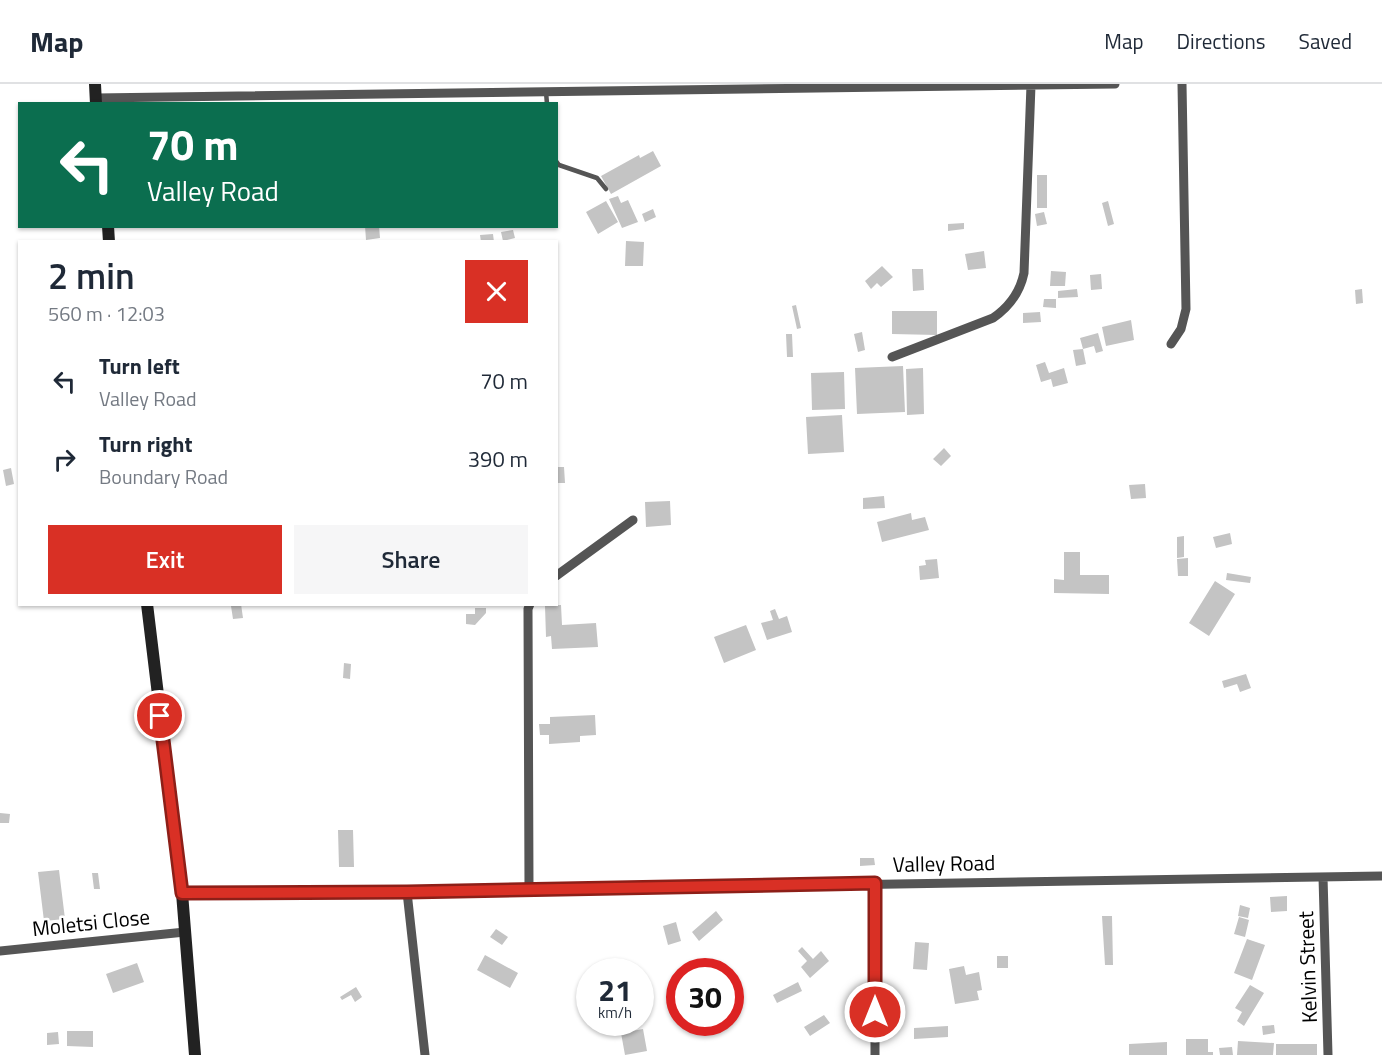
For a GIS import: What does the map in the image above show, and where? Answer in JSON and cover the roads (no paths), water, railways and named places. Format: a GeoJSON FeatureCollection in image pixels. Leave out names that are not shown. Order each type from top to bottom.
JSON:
{"type":"FeatureCollection","features":[{"type":"Feature","properties":{"kind":"main road"},"geometry":{"type":"LineString","coordinates":[[94,84],[96,101]]}},
{"type":"Feature","properties":{"kind":"main road"},"geometry":{"type":"LineString","coordinates":[[147,606],[182,893],[195,1055]]}},
{"type":"Feature","properties":{"kind":"street"},"geometry":{"type":"LineString","coordinates":[[96,101],[501,88],[546,92],[1115,84]]}},
{"type":"Feature","properties":{"kind":"street"},"geometry":{"type":"LineString","coordinates":[[1171,344],[1181,329],[1186,309],[1182,84]]}},
{"type":"Feature","properties":{"kind":"street"},"geometry":{"type":"LineString","coordinates":[[892,357],[993,318],[1003,312],[1020,289],[1024,273],[1031,85]]}},
{"type":"Feature","properties":{"kind":"street"},"geometry":{"type":"LineString","coordinates":[[558,575],[633,520]]}},
{"type":"Feature","properties":{"kind":"street"},"geometry":{"type":"LineString","coordinates":[[530,606],[530,889]]}},
{"type":"Feature","properties":{"kind":"street","name":"Valley Road"},"geometry":{"type":"LineString","coordinates":[[182,893],[407,892],[1382,876]]}},
{"type":"Feature","properties":{"kind":"street","name":"Kelvin Street"},"geometry":{"type":"LineString","coordinates":[[1323,877],[1328,1055]]}},
{"type":"Feature","properties":{"kind":"street"},"geometry":{"type":"LineString","coordinates":[[875,883],[875,1055]]}},
{"type":"Feature","properties":{"kind":"street"},"geometry":{"type":"LineString","coordinates":[[407,892],[425,1055]]}},
{"type":"Feature","properties":{"kind":"street","name":"Moletsi Close"},"geometry":{"type":"LineString","coordinates":[[0,951],[185,932]]}},
{"type":"Feature","properties":{"kind":"lane"},"geometry":{"type":"LineString","coordinates":[[546,92],[547,102]]}},
{"type":"Feature","properties":{"kind":"lane"},"geometry":{"type":"LineString","coordinates":[[558,164],[597,178],[606,189]]}}]}
